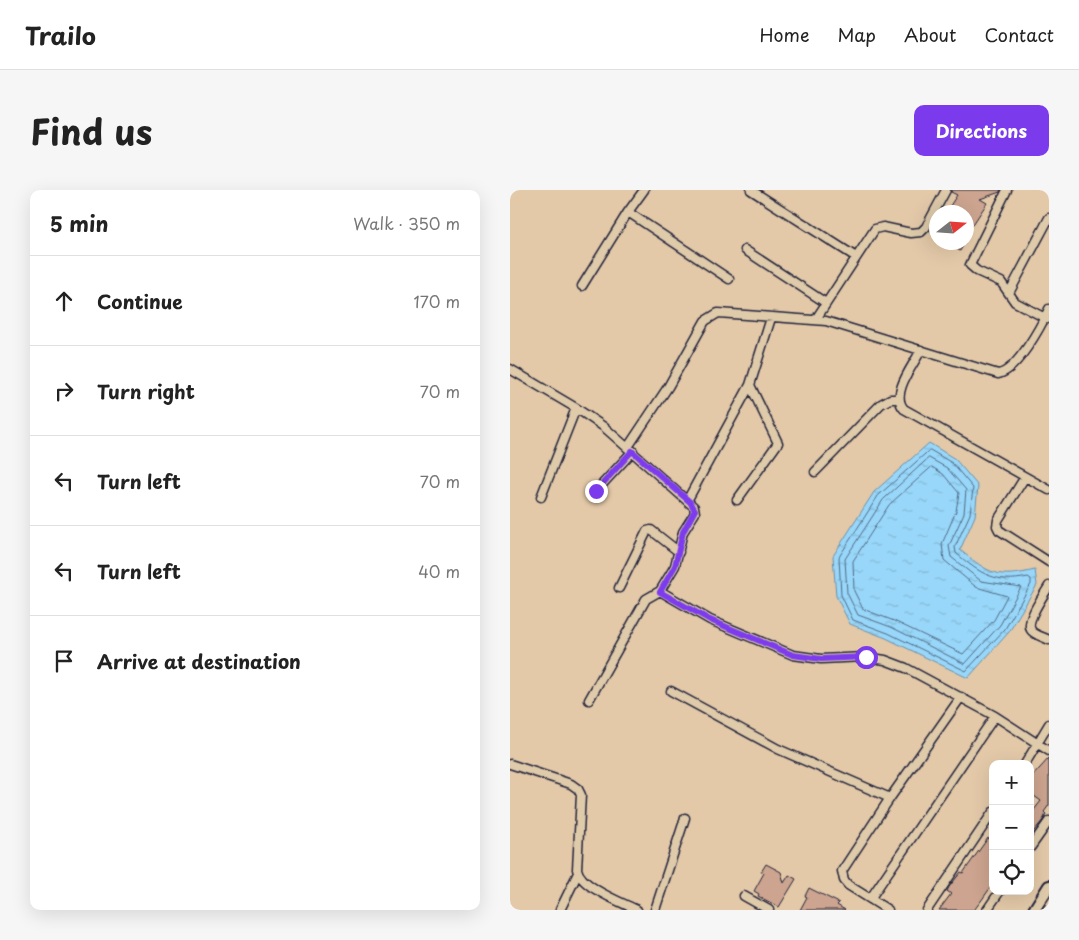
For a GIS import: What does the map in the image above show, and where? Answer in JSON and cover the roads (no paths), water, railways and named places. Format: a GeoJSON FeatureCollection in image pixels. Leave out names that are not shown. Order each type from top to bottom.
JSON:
{"type":"FeatureCollection","features":[{"type":"Feature","properties":{"kind":"street"},"geometry":{"type":"LineString","coordinates":[[582,286],[628,212],[644,190]]}},
{"type":"Feature","properties":{"kind":"street"},"geometry":{"type":"LineString","coordinates":[[751,190],[856,256]]}},
{"type":"Feature","properties":{"kind":"street"},"geometry":{"type":"LineString","coordinates":[[816,320],[872,234],[879,228],[911,233],[921,232],[926,227],[946,190]]}},
{"type":"Feature","properties":{"kind":"street"},"geometry":{"type":"LineString","coordinates":[[1007,190],[969,262],[972,268],[1001,282],[1015,302],[1047,319]]}},
{"type":"Feature","properties":{"kind":"street"},"geometry":{"type":"LineString","coordinates":[[628,212],[729,279]]}},
{"type":"Feature","properties":{"kind":"street"},"geometry":{"type":"LineString","coordinates":[[1009,293],[1049,218]]}},
{"type":"Feature","properties":{"kind":"street"},"geometry":{"type":"LineString","coordinates":[[745,250],[826,303]]}},
{"type":"Feature","properties":{"kind":"street"},"geometry":{"type":"LineString","coordinates":[[596,491],[630,449],[668,388],[708,317],[726,313],[816,320],[994,373],[1003,373],[1013,366],[1047,319],[1049,309]]}},
{"type":"Feature","properties":{"kind":"street"},"geometry":{"type":"LineString","coordinates":[[688,499],[750,385],[771,318]]}},
{"type":"Feature","properties":{"kind":"street"},"geometry":{"type":"LineString","coordinates":[[921,350],[899,392],[898,399],[904,409],[1049,490]]}},
{"type":"Feature","properties":{"kind":"street"},"geometry":{"type":"LineString","coordinates":[[510,370],[576,408],[630,449],[688,499],[694,507],[695,514],[683,532],[675,566],[660,592],[646,599],[589,700]]}},
{"type":"Feature","properties":{"kind":"street"},"geometry":{"type":"LineString","coordinates":[[737,500],[778,443],[750,385]]}},
{"type":"Feature","properties":{"kind":"street"},"geometry":{"type":"LineString","coordinates":[[815,472],[881,404],[890,399],[898,399]]}},
{"type":"Feature","properties":{"kind":"street"},"geometry":{"type":"LineString","coordinates":[[540,497],[576,408]]}},
{"type":"Feature","properties":{"kind":"street"},"geometry":{"type":"LineString","coordinates":[[1025,477],[998,520],[997,526],[1000,530],[1049,562]]}},
{"type":"Feature","properties":{"kind":"street"},"geometry":{"type":"LineString","coordinates":[[620,588],[647,530],[651,530],[678,552]]}},
{"type":"Feature","properties":{"kind":"street"},"geometry":{"type":"LineString","coordinates":[[1049,586],[1030,619],[1029,625],[1033,633],[1049,640]]}},
{"type":"Feature","properties":{"kind":"street"},"geometry":{"type":"LineString","coordinates":[[660,592],[710,620],[793,655],[821,659],[866,657],[885,660],[906,668],[961,696],[1049,751]]}},
{"type":"Feature","properties":{"kind":"street"},"geometry":{"type":"LineString","coordinates":[[671,692],[778,749],[890,798]]}},
{"type":"Feature","properties":{"kind":"street"},"geometry":{"type":"LineString","coordinates":[[888,910],[848,885],[844,880],[842,871],[961,696]]}},
{"type":"Feature","properties":{"kind":"street"},"geometry":{"type":"LineString","coordinates":[[870,899],[995,716]]}},
{"type":"Feature","properties":{"kind":"street"},"geometry":{"type":"LineString","coordinates":[[1028,760],[1049,724]]}},
{"type":"Feature","properties":{"kind":"street"},"geometry":{"type":"LineString","coordinates":[[510,764],[552,777],[578,789],[581,795],[578,873],[560,910]]}},
{"type":"Feature","properties":{"kind":"street"},"geometry":{"type":"LineString","coordinates":[[655,910],[685,818]]}},
{"type":"Feature","properties":{"kind":"street"},"geometry":{"type":"LineString","coordinates":[[927,910],[989,818]]}},
{"type":"Feature","properties":{"kind":"street"},"geometry":{"type":"LineString","coordinates":[[1034,842],[1049,821]]}},
{"type":"Feature","properties":{"kind":"street"},"geometry":{"type":"LineString","coordinates":[[578,873],[584,882],[637,910]]}},
{"type":"Feature","properties":{"kind":"street"},"geometry":{"type":"LineString","coordinates":[[1034,910],[1049,886]]}},
{"type":"Feature","properties":{"kind":"street"},"geometry":{"type":"LineString","coordinates":[[987,910],[997,895]]}},
{"type":"Feature","properties":{"kind":"street"},"geometry":{"type":"LineString","coordinates":[[744,896],[769,910]]}},
{"type":"Feature","properties":{"kind":"water"},"geometry":{"type":"Polygon","coordinates":[[[929,443],[955,459],[978,486],[975,516],[960,550],[979,565],[994,572],[1011,574],[1035,570],[1037,585],[1009,632],[968,678],[886,638],[850,624],[836,596],[833,556],[874,492],[929,443]]]}}]}
